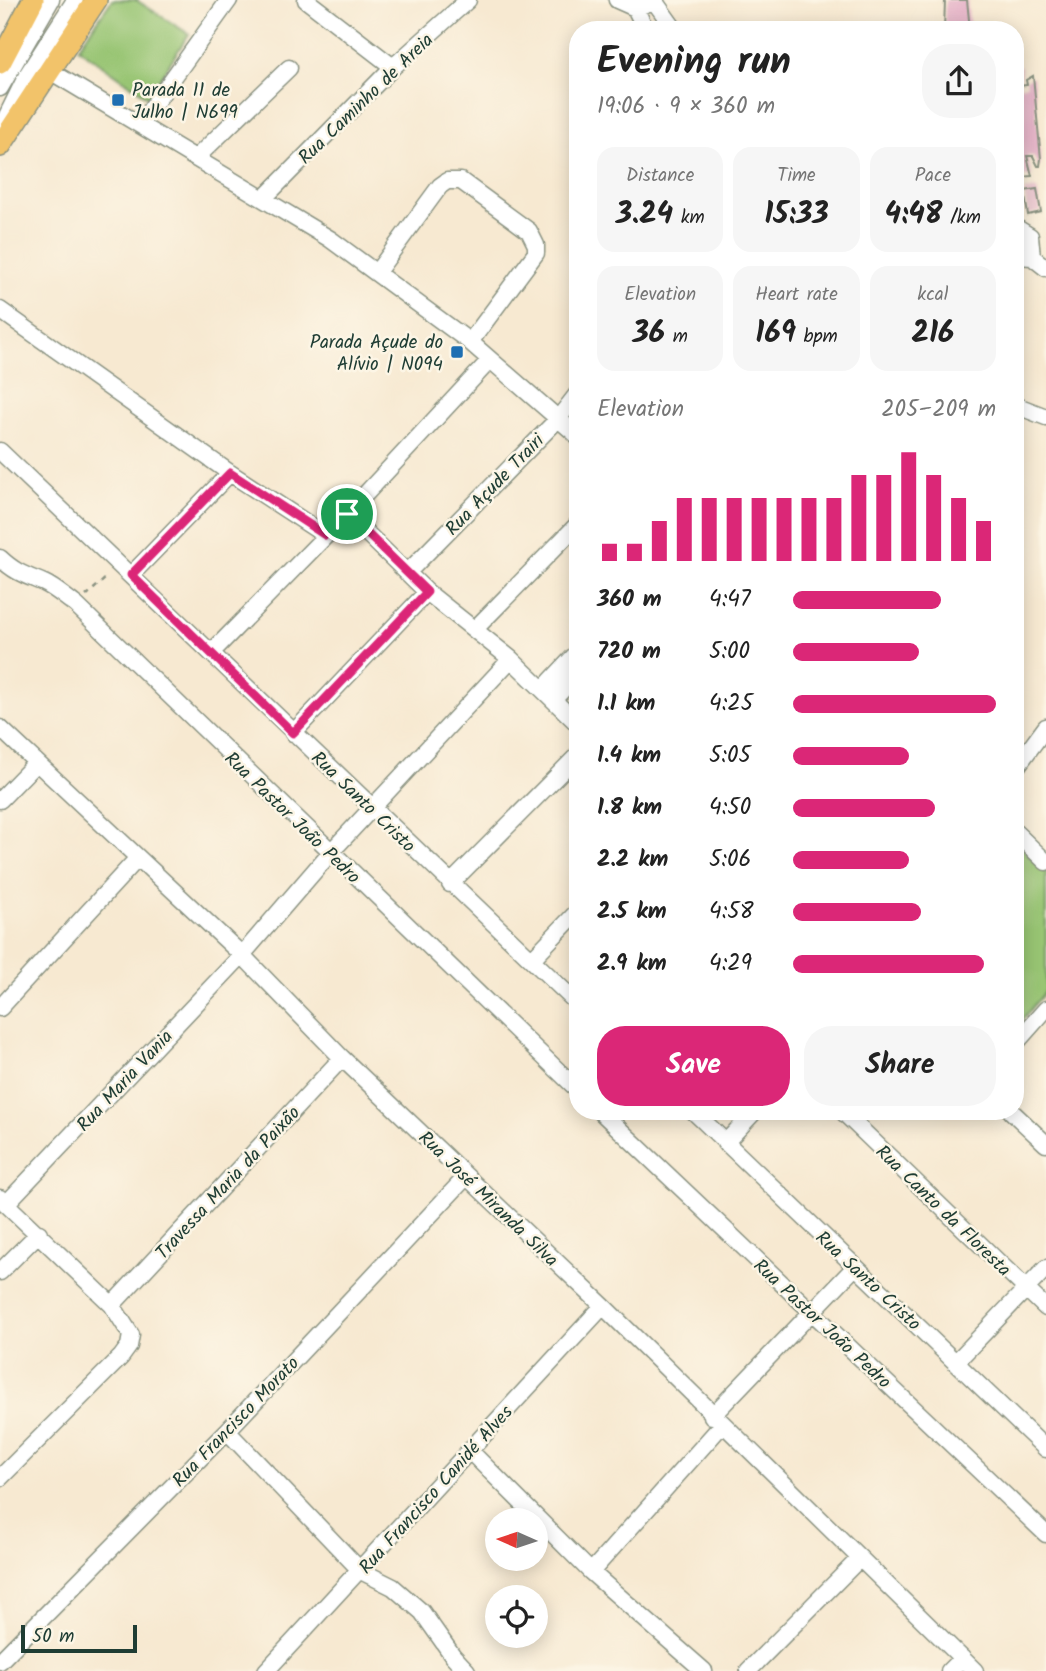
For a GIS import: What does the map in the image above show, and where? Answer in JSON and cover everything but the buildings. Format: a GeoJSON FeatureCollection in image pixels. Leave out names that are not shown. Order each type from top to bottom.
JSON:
{"type":"FeatureCollection","features":[{"type":"Feature","properties":{"kind":"main road"},"geometry":{"type":"LineString","coordinates":[[0,63],[33,0]]}},
{"type":"Feature","properties":{"kind":"main road"},"geometry":{"type":"LineString","coordinates":[[0,146],[96,0]]}},
{"type":"Feature","properties":{"kind":"street"},"geometry":{"type":"LineString","coordinates":[[0,88],[51,0]]}},
{"type":"Feature","properties":{"kind":"street"},"geometry":{"type":"LineString","coordinates":[[0,130],[27,75],[75,0]]}},
{"type":"Feature","properties":{"kind":"street"},"geometry":{"type":"LineString","coordinates":[[140,124],[229,0]]}},
{"type":"Feature","properties":{"kind":"street"},"geometry":{"type":"LineString","coordinates":[[306,0],[393,67]]}},
{"type":"Feature","properties":{"kind":"street"},"geometry":{"type":"LineString","coordinates":[[617,0],[635,8],[642,21]]}},
{"type":"Feature","properties":{"kind":"street","name":"Rua Caminho de Areia"},"geometry":{"type":"LineString","coordinates":[[265,197],[393,67],[464,1]]}},
{"type":"Feature","properties":{"kind":"street"},"geometry":{"type":"LineString","coordinates":[[635,8],[655,1],[669,21]]}},
{"type":"Feature","properties":{"kind":"street"},"geometry":{"type":"LineString","coordinates":[[197,157],[289,68]]}},
{"type":"Feature","properties":{"kind":"street"},"geometry":{"type":"LineString","coordinates":[[50,71],[265,197],[377,272],[470,342],[569,428]]}},
{"type":"Feature","properties":{"kind":"street"},"geometry":{"type":"LineString","coordinates":[[377,272],[440,186],[447,181],[461,181],[529,232],[536,245],[536,253],[470,342]]}},
{"type":"Feature","properties":{"kind":"street"},"geometry":{"type":"LineString","coordinates":[[1024,232],[1030,236],[1024,256],[1046,268]]}},
{"type":"Feature","properties":{"kind":"street"},"geometry":{"type":"LineString","coordinates":[[0,310],[230,473],[325,535]]}},
{"type":"Feature","properties":{"kind":"street"},"geometry":{"type":"LineString","coordinates":[[212,652],[347,514],[490,360]]}},
{"type":"Feature","properties":{"kind":"street","name":"Rua Açude Trairi"},"geometry":{"type":"LineString","coordinates":[[407,573],[569,405]]}},
{"type":"Feature","properties":{"kind":"street"},"geometry":{"type":"LineString","coordinates":[[1024,408],[1046,417]]}},
{"type":"Feature","properties":{"kind":"street","name":"Rua Santo Cristo"},"geometry":{"type":"LineString","coordinates":[[0,451],[569,995]]}},
{"type":"Feature","properties":{"kind":"street"},"geometry":{"type":"LineString","coordinates":[[125,570],[230,473]]}},
{"type":"Feature","properties":{"kind":"street"},"geometry":{"type":"LineString","coordinates":[[347,514],[427,592],[511,659],[569,715]]}},
{"type":"Feature","properties":{"kind":"street"},"geometry":{"type":"LineString","coordinates":[[475,629],[569,533]]}},
{"type":"Feature","properties":{"kind":"street","name":"Rua Pastor João Pedro"},"geometry":{"type":"LineString","coordinates":[[0,558],[12,570],[29,580],[42,582],[76,606],[569,1081]]}},
{"type":"Feature","properties":{"kind":"street"},"geometry":{"type":"LineString","coordinates":[[293,733],[427,592]]}},
{"type":"Feature","properties":{"kind":"street","name":"Rua Maria Vania"},"geometry":{"type":"LineString","coordinates":[[3,1201],[242,955],[330,853],[511,659]]}},
{"type":"Feature","properties":{"kind":"street"},"geometry":{"type":"LineString","coordinates":[[548,694],[569,665]]}},
{"type":"Feature","properties":{"kind":"street"},"geometry":{"type":"LineString","coordinates":[[548,694],[569,680]]}},
{"type":"Feature","properties":{"kind":"street"},"geometry":{"type":"LineString","coordinates":[[1024,757],[1046,727]]}},
{"type":"Feature","properties":{"kind":"street","name":"Rua José Miranda Silva"},"geometry":{"type":"LineString","coordinates":[[0,728],[136,859],[242,955],[342,1058],[603,1306],[716,1421],[975,1671]]}},
{"type":"Feature","properties":{"kind":"street"},"geometry":{"type":"LineString","coordinates":[[0,800],[36,762]]}},
{"type":"Feature","properties":{"kind":"street"},"geometry":{"type":"LineString","coordinates":[[450,884],[569,764]]}},
{"type":"Feature","properties":{"kind":"street"},"geometry":{"type":"LineString","coordinates":[[1024,844],[1046,862]]}},
{"type":"Feature","properties":{"kind":"street"},"geometry":{"type":"LineString","coordinates":[[0,1008],[136,859]]}},
{"type":"Feature","properties":{"kind":"street"},"geometry":{"type":"LineString","coordinates":[[532,959],[569,920]]}},
{"type":"Feature","properties":{"kind":"street"},"geometry":{"type":"LineString","coordinates":[[1024,1034],[1046,1009]]}},
{"type":"Feature","properties":{"kind":"street","name":"Travessa Maria da Paixão"},"geometry":{"type":"LineString","coordinates":[[112,1305],[342,1058]]}},
{"type":"Feature","properties":{"kind":"street","name":"Rua Pastor João Pedro"},"geometry":{"type":"LineString","coordinates":[[609,1120],[1046,1534]]}},
{"type":"Feature","properties":{"kind":"street","name":"Rua Santo Cristo"},"geometry":{"type":"LineString","coordinates":[[702,1120],[1046,1449]]}},
{"type":"Feature","properties":{"kind":"street"},"geometry":{"type":"LineString","coordinates":[[725,1143],[747,1120]]}},
{"type":"Feature","properties":{"kind":"street","name":"Rua Canto da Floresta"},"geometry":{"type":"LineString","coordinates":[[851,1120],[1046,1308]]}},
{"type":"Feature","properties":{"kind":"street"},"geometry":{"type":"LineString","coordinates":[[1022,1120],[1045,1142]]}},
{"type":"Feature","properties":{"kind":"street","name":"Rua Francisco Morato"},"geometry":{"type":"LineString","coordinates":[[0,1661],[227,1431],[466,1177]]}},
{"type":"Feature","properties":{"kind":"street"},"geometry":{"type":"LineString","coordinates":[[0,1478],[129,1346],[129,1330],[112,1305],[3,1201]]}},
{"type":"Feature","properties":{"kind":"street"},"geometry":{"type":"LineString","coordinates":[[0,1272],[39,1233]]}},
{"type":"Feature","properties":{"kind":"street"},"geometry":{"type":"LineString","coordinates":[[591,1572],[716,1421],[855,1267]]}},
{"type":"Feature","properties":{"kind":"street"},"geometry":{"type":"LineString","coordinates":[[956,1363],[1046,1268]]}},
{"type":"Feature","properties":{"kind":"street","name":"Rua Francisco Canidé Alves"},"geometry":{"type":"LineString","coordinates":[[266,1671],[603,1306]]}},
{"type":"Feature","properties":{"kind":"street"},"geometry":{"type":"LineString","coordinates":[[227,1431],[361,1571],[379,1578],[422,1612],[467,1671]]}},
{"type":"Feature","properties":{"kind":"street"},"geometry":{"type":"LineString","coordinates":[[470,1451],[591,1572],[704,1671]]}},
{"type":"Feature","properties":{"kind":"street"},"geometry":{"type":"LineString","coordinates":[[748,1671],[860,1558]]}},
{"type":"Feature","properties":{"kind":"street"},"geometry":{"type":"LineString","coordinates":[[948,1671],[961,1658]]}},
{"type":"Feature","properties":{"kind":"path"},"geometry":{"type":"LineString","coordinates":[[76,606],[125,570]]}},
{"type":"Feature","properties":{"kind":"green space"},"geometry":{"type":"Polygon","coordinates":[[[112,0],[136,0],[189,34],[148,97],[78,48],[112,0]]]}},
{"type":"Feature","properties":{"kind":"green space"},"geometry":{"type":"Polygon","coordinates":[[[1024,850],[1046,872],[1046,991],[1024,1017],[1024,850]]]}},
{"type":"Feature","properties":{"kind":"place","name":"Parada 11 de Julho | N699"},"geometry":{"type":"Point","coordinates":[118,100]}},
{"type":"Feature","properties":{"kind":"place","name":"Parada Açude do Alívio | N094"},"geometry":{"type":"Point","coordinates":[457,352]}},
{"type":"Feature","properties":{"kind":"route"},"geometry":{"type":"LineString","coordinates":[[230,473],[325,535],[347,514],[427,592],[293,733],[131,575],[230,473]]}}]}
